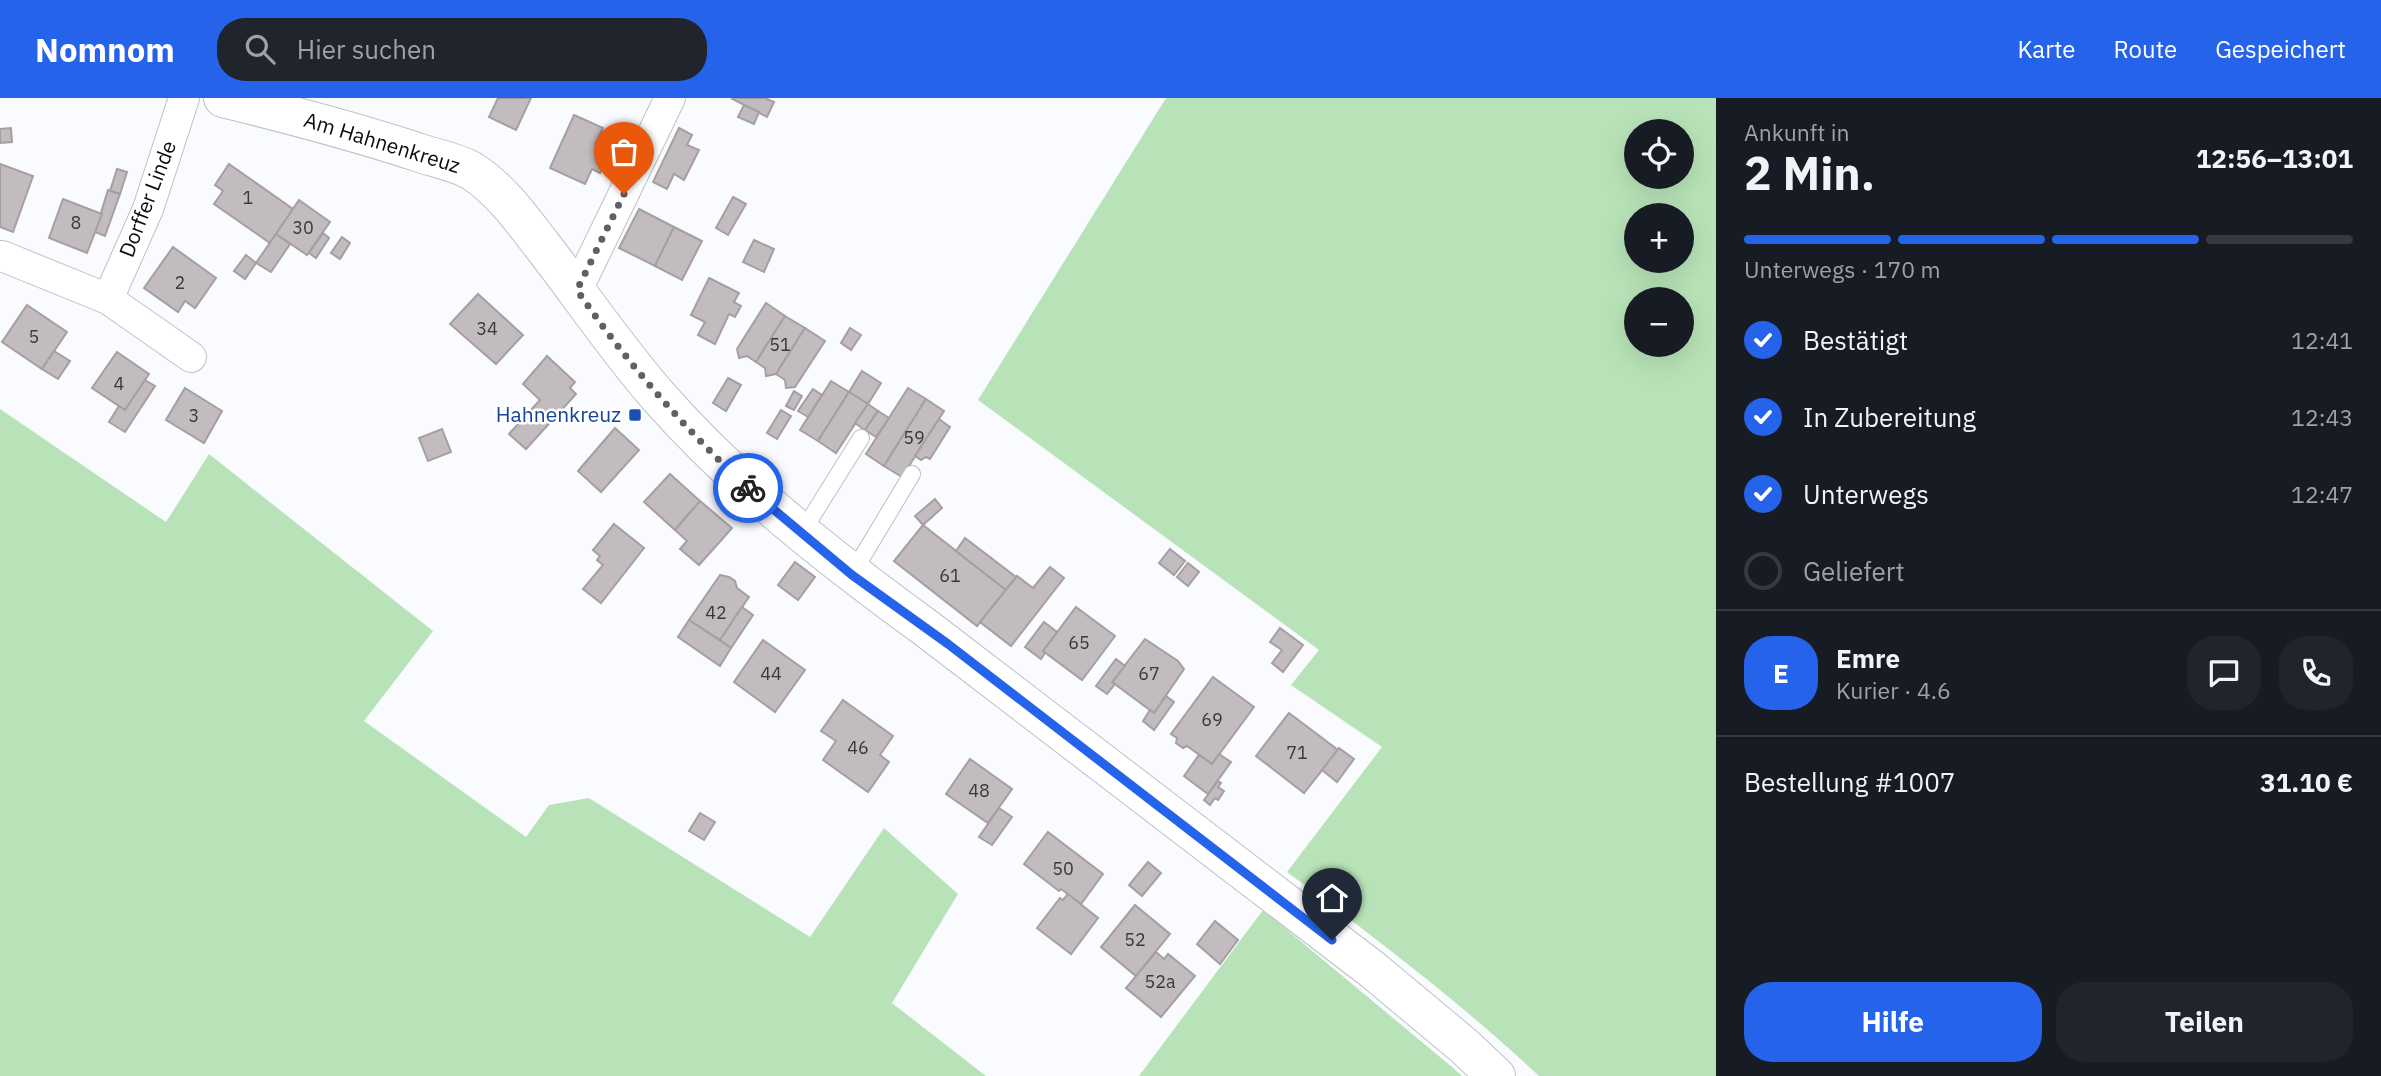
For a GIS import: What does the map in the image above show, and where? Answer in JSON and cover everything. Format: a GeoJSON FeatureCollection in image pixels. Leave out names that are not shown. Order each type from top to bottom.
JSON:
{"type":"FeatureCollection","features":[{"type":"Feature","properties":{"kind":"street","name":"Dorffer Linde"},"geometry":{"type":"LineString","coordinates":[[108,299],[148,209],[184,98]]}},
{"type":"Feature","properties":{"kind":"street","name":"Am Hahnenkreuz"},"geometry":{"type":"LineString","coordinates":[[223,98],[333,126],[471,170],[509,204],[577,290],[604,330],[658,396],[712,454],[801,534],[1373,970],[1496,1076]]}},
{"type":"Feature","properties":{"kind":"street"},"geometry":{"type":"LineString","coordinates":[[577,290],[670,98]]}},
{"type":"Feature","properties":{"kind":"street"},"geometry":{"type":"LineString","coordinates":[[2,256],[108,299],[191,357]]}},
{"type":"Feature","properties":{"kind":"lane"},"geometry":{"type":"LineString","coordinates":[[801,534],[861,438]]}},
{"type":"Feature","properties":{"kind":"lane"},"geometry":{"type":"LineString","coordinates":[[852,575],[912,474]]}},
{"type":"Feature","properties":{"kind":"green space"},"geometry":{"type":"Polygon","coordinates":[[[1166,98],[1716,98],[1716,1076],[1539,1076],[1447,996],[1287,872],[1382,747],[1291,685],[1319,650],[978,400],[1166,98]]]}},
{"type":"Feature","properties":{"kind":"green space"},"geometry":{"type":"Polygon","coordinates":[[[0,409],[166,522],[209,454],[433,631],[364,721],[526,837],[549,805],[589,798],[810,937],[884,828],[958,894],[892,1003],[986,1076],[0,1076],[0,409]]]}},
{"type":"Feature","properties":{"kind":"green space"},"geometry":{"type":"Polygon","coordinates":[[[1263,910],[1452,1067],[1462,1076],[1139,1076],[1263,910]]]}},
{"type":"Feature","properties":{"kind":"building"},"geometry":{"type":"Polygon","coordinates":[[[498,98],[531,98],[516,130],[489,117],[498,98]]]}},
{"type":"Feature","properties":{"kind":"building"},"geometry":{"type":"Polygon","coordinates":[[[731,98],[765,98],[774,102],[767,117],[731,98]]]}},
{"type":"Feature","properties":{"kind":"building"},"geometry":{"type":"Polygon","coordinates":[[[744,105],[759,112],[754,124],[738,117],[744,105]]]}},
{"type":"Feature","properties":{"kind":"building"},"geometry":{"type":"Polygon","coordinates":[[[574,115],[603,128],[595,144],[604,148],[602,153],[607,156],[600,173],[592,169],[585,184],[550,168],[574,115]]]}},
{"type":"Feature","properties":{"kind":"building"},"geometry":{"type":"Polygon","coordinates":[[[11,128],[12,142],[0,143],[0,129],[11,128]]]}},
{"type":"Feature","properties":{"kind":"building"},"geometry":{"type":"Polygon","coordinates":[[[679,128],[692,135],[687,145],[699,150],[684,180],[674,174],[667,189],[653,182],[679,128]]]}},
{"type":"Feature","properties":{"kind":"building"},"geometry":{"type":"Polygon","coordinates":[[[0,164],[33,176],[13,232],[0,227],[0,164]]]}},
{"type":"Feature","properties":{"kind":"building"},"geometry":{"type":"Polygon","coordinates":[[[229,164],[293,209],[270,243],[214,204],[223,191],[215,185],[229,164]]]}},
{"type":"Feature","properties":{"kind":"building"},"geometry":{"type":"Polygon","coordinates":[[[117,169],[127,172],[120,194],[110,191],[117,169]]]}},
{"type":"Feature","properties":{"kind":"building"},"geometry":{"type":"Polygon","coordinates":[[[108,190],[120,194],[105,236],[95,232],[108,190]]]}},
{"type":"Feature","properties":{"kind":"building"},"geometry":{"type":"Polygon","coordinates":[[[733,197],[746,204],[728,235],[716,228],[733,197]]]}},
{"type":"Feature","properties":{"kind":"building"},"geometry":{"type":"Polygon","coordinates":[[[63,199],[102,214],[87,253],[49,238],[63,199]]]}},
{"type":"Feature","properties":{"kind":"building"},"geometry":{"type":"Polygon","coordinates":[[[299,200],[330,222],[307,255],[276,234],[299,200]]]}},
{"type":"Feature","properties":{"kind":"building"},"geometry":{"type":"Polygon","coordinates":[[[639,209],[674,227],[655,266],[619,248],[639,209]]]}},
{"type":"Feature","properties":{"kind":"building"},"geometry":{"type":"Polygon","coordinates":[[[674,227],[702,241],[682,280],[655,266],[674,227]]]}},
{"type":"Feature","properties":{"kind":"building"},"geometry":{"type":"Polygon","coordinates":[[[323,233],[329,238],[316,258],[309,253],[323,233]]]}},
{"type":"Feature","properties":{"kind":"building"},"geometry":{"type":"Polygon","coordinates":[[[276,234],[290,244],[271,272],[256,263],[276,234]]]}},
{"type":"Feature","properties":{"kind":"building"},"geometry":{"type":"Polygon","coordinates":[[[342,237],[350,243],[340,259],[331,253],[342,237]]]}},
{"type":"Feature","properties":{"kind":"building"},"geometry":{"type":"Polygon","coordinates":[[[754,240],[774,249],[764,272],[743,262],[754,240]]]}},
{"type":"Feature","properties":{"kind":"building"},"geometry":{"type":"Polygon","coordinates":[[[173,247],[216,278],[195,308],[185,301],[178,312],[144,288],[173,247]]]}},
{"type":"Feature","properties":{"kind":"building"},"geometry":{"type":"Polygon","coordinates":[[[246,255],[256,263],[245,279],[234,271],[246,255]]]}},
{"type":"Feature","properties":{"kind":"building"},"geometry":{"type":"Polygon","coordinates":[[[709,278],[739,293],[734,302],[741,306],[735,317],[729,314],[715,344],[698,335],[705,322],[691,315],[709,278]]]}},
{"type":"Feature","properties":{"kind":"building"},"geometry":{"type":"Polygon","coordinates":[[[478,294],[523,335],[496,364],[450,324],[478,294]]]}},
{"type":"Feature","properties":{"kind":"building"},"geometry":{"type":"Polygon","coordinates":[[[766,303],[785,316],[756,362],[747,356],[739,358],[737,349],[766,303]]]}},
{"type":"Feature","properties":{"kind":"building"},"geometry":{"type":"Polygon","coordinates":[[[27,305],[67,332],[42,369],[2,342],[27,305]]]}},
{"type":"Feature","properties":{"kind":"building"},"geometry":{"type":"Polygon","coordinates":[[[785,316],[805,328],[776,374],[766,376],[765,368],[756,362],[785,316]]]}},
{"type":"Feature","properties":{"kind":"building"},"geometry":{"type":"Polygon","coordinates":[[[805,328],[825,341],[795,387],[786,388],[785,380],[776,374],[805,328]]]}},
{"type":"Feature","properties":{"kind":"building"},"geometry":{"type":"Polygon","coordinates":[[[850,328],[861,335],[851,350],[841,343],[850,328]]]}},
{"type":"Feature","properties":{"kind":"building"},"geometry":{"type":"Polygon","coordinates":[[[54,351],[70,361],[58,379],[42,369],[54,351]]]}},
{"type":"Feature","properties":{"kind":"building"},"geometry":{"type":"Polygon","coordinates":[[[117,352],[149,374],[125,410],[92,388],[117,352]]]}},
{"type":"Feature","properties":{"kind":"building"},"geometry":{"type":"Polygon","coordinates":[[[547,356],[575,382],[570,388],[576,394],[526,449],[509,434],[540,400],[523,384],[547,356]]]}},
{"type":"Feature","properties":{"kind":"building"},"geometry":{"type":"Polygon","coordinates":[[[862,371],[881,383],[868,404],[849,392],[862,371]]]}},
{"type":"Feature","properties":{"kind":"building"},"geometry":{"type":"Polygon","coordinates":[[[728,378],[741,385],[726,411],[713,403],[728,378]]]}},
{"type":"Feature","properties":{"kind":"building"},"geometry":{"type":"Polygon","coordinates":[[[145,380],[155,386],[125,432],[109,422],[119,406],[125,410],[145,380]]]}},
{"type":"Feature","properties":{"kind":"building"},"geometry":{"type":"Polygon","coordinates":[[[831,381],[849,392],[818,441],[800,430],[831,381]]]}},
{"type":"Feature","properties":{"kind":"building"},"geometry":{"type":"Polygon","coordinates":[[[185,388],[222,411],[204,443],[166,420],[185,388]]]}},
{"type":"Feature","properties":{"kind":"building"},"geometry":{"type":"Polygon","coordinates":[[[908,388],[926,399],[884,466],[866,454],[908,388]]]}},
{"type":"Feature","properties":{"kind":"building"},"geometry":{"type":"Polygon","coordinates":[[[813,389],[822,395],[808,417],[798,411],[813,389]]]}},
{"type":"Feature","properties":{"kind":"building"},"geometry":{"type":"Polygon","coordinates":[[[794,391],[802,396],[794,410],[786,406],[794,391]]]}},
{"type":"Feature","properties":{"kind":"building"},"geometry":{"type":"Polygon","coordinates":[[[849,392],[868,404],[836,453],[818,441],[849,392]]]}},
{"type":"Feature","properties":{"kind":"building"},"geometry":{"type":"Polygon","coordinates":[[[926,399],[944,411],[902,477],[884,466],[926,399]]]}},
{"type":"Feature","properties":{"kind":"building"},"geometry":{"type":"Polygon","coordinates":[[[868,404],[878,411],[865,430],[855,423],[868,404]]]}},
{"type":"Feature","properties":{"kind":"building"},"geometry":{"type":"Polygon","coordinates":[[[781,410],[791,416],[777,439],[767,433],[781,410]]]}},
{"type":"Feature","properties":{"kind":"building"},"geometry":{"type":"Polygon","coordinates":[[[878,411],[889,418],[876,437],[865,430],[878,411]]]}},
{"type":"Feature","properties":{"kind":"building"},"geometry":{"type":"Polygon","coordinates":[[[939,419],[950,427],[930,459],[926,457],[921,460],[915,456],[939,419]]]}},
{"type":"Feature","properties":{"kind":"building"},"geometry":{"type":"Polygon","coordinates":[[[615,428],[639,450],[601,492],[578,471],[615,428]]]}},
{"type":"Feature","properties":{"kind":"building"},"geometry":{"type":"Polygon","coordinates":[[[442,429],[451,452],[428,461],[419,438],[442,429]]]}},
{"type":"Feature","properties":{"kind":"building"},"geometry":{"type":"Polygon","coordinates":[[[670,474],[700,501],[675,530],[644,502],[670,474]]]}},
{"type":"Feature","properties":{"kind":"building"},"geometry":{"type":"Polygon","coordinates":[[[935,499],[942,508],[923,525],[915,516],[935,499]]]}},
{"type":"Feature","properties":{"kind":"building"},"geometry":{"type":"Polygon","coordinates":[[[700,501],[732,528],[699,565],[680,549],[687,541],[675,530],[700,501]]]}},
{"type":"Feature","properties":{"kind":"building"},"geometry":{"type":"Polygon","coordinates":[[[614,524],[644,548],[601,603],[583,589],[603,565],[597,560],[600,556],[593,550],[614,524]]]}},
{"type":"Feature","properties":{"kind":"building"},"geometry":{"type":"Polygon","coordinates":[[[923,525],[1006,590],[977,626],[894,561],[923,525]]]}},
{"type":"Feature","properties":{"kind":"building"},"geometry":{"type":"Polygon","coordinates":[[[965,538],[1016,577],[1006,590],[956,551],[965,538]]]}},
{"type":"Feature","properties":{"kind":"building"},"geometry":{"type":"Polygon","coordinates":[[[1170,549],[1185,561],[1174,575],[1159,563],[1170,549]]]}},
{"type":"Feature","properties":{"kind":"building"},"geometry":{"type":"Polygon","coordinates":[[[795,562],[815,577],[798,600],[778,585],[795,562]]]}},
{"type":"Feature","properties":{"kind":"building"},"geometry":{"type":"Polygon","coordinates":[[[1188,563],[1199,572],[1188,586],[1177,577],[1188,563]]]}},
{"type":"Feature","properties":{"kind":"building"},"geometry":{"type":"Polygon","coordinates":[[[1050,567],[1064,578],[1011,646],[980,622],[1017,576],[1033,588],[1050,567]]]}},
{"type":"Feature","properties":{"kind":"building"},"geometry":{"type":"Polygon","coordinates":[[[720,575],[735,581],[737,588],[749,597],[720,640],[689,620],[720,575]]]}},
{"type":"Feature","properties":{"kind":"building"},"geometry":{"type":"Polygon","coordinates":[[[742,607],[753,615],[731,648],[720,640],[742,607]]]}},
{"type":"Feature","properties":{"kind":"building"},"geometry":{"type":"Polygon","coordinates":[[[1076,607],[1115,636],[1082,680],[1043,651],[1076,607]]]}},
{"type":"Feature","properties":{"kind":"building"},"geometry":{"type":"Polygon","coordinates":[[[689,620],[731,648],[720,666],[678,637],[689,620]]]}},
{"type":"Feature","properties":{"kind":"building"},"geometry":{"type":"Polygon","coordinates":[[[1044,622],[1057,632],[1043,651],[1045,653],[1041,659],[1025,647],[1044,622]]]}},
{"type":"Feature","properties":{"kind":"building"},"geometry":{"type":"Polygon","coordinates":[[[1280,628],[1303,645],[1283,672],[1272,663],[1282,650],[1270,642],[1280,628]]]}},
{"type":"Feature","properties":{"kind":"building"},"geometry":{"type":"Polygon","coordinates":[[[1145,639],[1178,661],[1184,669],[1154,713],[1112,682],[1145,639]]]}},
{"type":"Feature","properties":{"kind":"building"},"geometry":{"type":"Polygon","coordinates":[[[763,640],[805,670],[775,712],[734,682],[763,640]]]}},
{"type":"Feature","properties":{"kind":"building"},"geometry":{"type":"Polygon","coordinates":[[[1116,659],[1125,666],[1112,682],[1115,684],[1107,694],[1096,686],[1116,659]]]}},
{"type":"Feature","properties":{"kind":"building"},"geometry":{"type":"Polygon","coordinates":[[[1213,677],[1254,707],[1212,764],[1187,746],[1183,748],[1176,743],[1177,738],[1171,734],[1213,677]]]}},
{"type":"Feature","properties":{"kind":"building"},"geometry":{"type":"Polygon","coordinates":[[[1166,696],[1174,702],[1154,730],[1143,721],[1150,710],[1154,713],[1166,696]]]}},
{"type":"Feature","properties":{"kind":"building"},"geometry":{"type":"Polygon","coordinates":[[[843,700],[893,736],[880,755],[889,762],[868,792],[823,760],[836,741],[821,731],[843,700]]]}},
{"type":"Feature","properties":{"kind":"building"},"geometry":{"type":"Polygon","coordinates":[[[1289,713],[1338,750],[1304,793],[1256,756],[1289,713]]]}},
{"type":"Feature","properties":{"kind":"building"},"geometry":{"type":"Polygon","coordinates":[[[1339,748],[1354,759],[1337,782],[1322,770],[1339,748]]]}},
{"type":"Feature","properties":{"kind":"building"},"geometry":{"type":"Polygon","coordinates":[[[1219,754],[1231,762],[1208,794],[1184,776],[1199,755],[1212,764],[1219,754]]]}},
{"type":"Feature","properties":{"kind":"building"},"geometry":{"type":"Polygon","coordinates":[[[970,759],[1012,789],[988,823],[946,794],[970,759]]]}},
{"type":"Feature","properties":{"kind":"building"},"geometry":{"type":"Polygon","coordinates":[[[1218,781],[1221,783],[1218,787],[1224,791],[1218,800],[1215,798],[1210,805],[1204,800],[1218,781]]]}},
{"type":"Feature","properties":{"kind":"building"},"geometry":{"type":"Polygon","coordinates":[[[999,808],[1012,817],[992,845],[979,837],[999,808]]]}},
{"type":"Feature","properties":{"kind":"building"},"geometry":{"type":"Polygon","coordinates":[[[700,813],[715,822],[704,840],[689,831],[700,813]]]}},
{"type":"Feature","properties":{"kind":"building"},"geometry":{"type":"Polygon","coordinates":[[[1048,832],[1103,874],[1081,904],[1024,864],[1048,832]]]}},
{"type":"Feature","properties":{"kind":"building"},"geometry":{"type":"Polygon","coordinates":[[[1148,862],[1161,873],[1142,896],[1129,885],[1148,862]]]}},
{"type":"Feature","properties":{"kind":"building"},"geometry":{"type":"Polygon","coordinates":[[[1068,894],[1098,918],[1071,954],[1037,928],[1060,898],[1063,900],[1068,894]]]}},
{"type":"Feature","properties":{"kind":"building"},"geometry":{"type":"Polygon","coordinates":[[[1135,905],[1170,934],[1136,976],[1101,947],[1135,905]]]}},
{"type":"Feature","properties":{"kind":"building"},"geometry":{"type":"Polygon","coordinates":[[[1215,921],[1238,940],[1220,964],[1197,944],[1215,921]]]}},
{"type":"Feature","properties":{"kind":"building"},"geometry":{"type":"Polygon","coordinates":[[[1156,952],[1164,959],[1168,954],[1195,976],[1161,1017],[1126,988],[1156,952]]]}},
{"type":"Feature","properties":{"kind":"way so far"},"geometry":{"type":"LineString","coordinates":[[624,194],[577,290],[604,330],[658,396],[748,488]]}},
{"type":"Feature","properties":{"kind":"place","name":"Hahnenkreuz"},"geometry":{"type":"Point","coordinates":[635,415]}},
{"type":"Feature","properties":{"kind":"route"},"geometry":{"type":"LineString","coordinates":[[748,488],[852,575],[948,644],[1332,940]]}}]}
